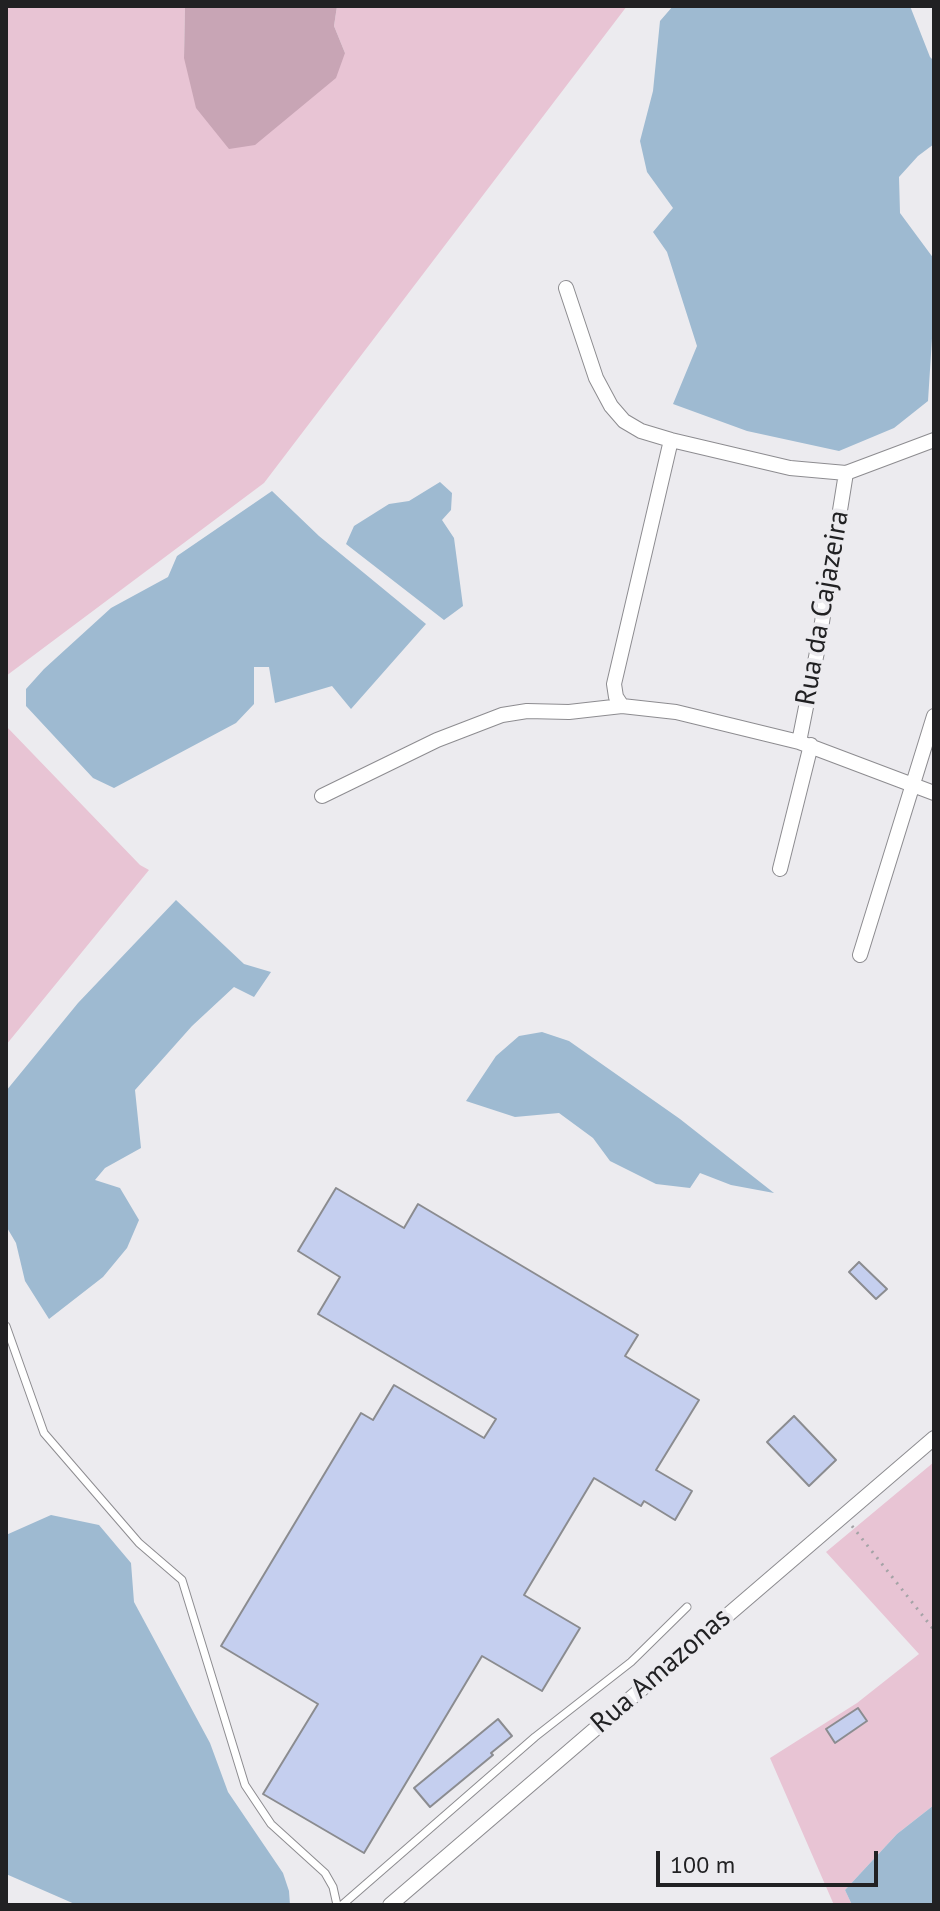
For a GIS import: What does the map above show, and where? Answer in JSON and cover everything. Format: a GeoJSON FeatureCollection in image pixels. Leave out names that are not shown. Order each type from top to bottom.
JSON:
{"type":"FeatureCollection","features":[{"type":"Feature","properties":{"kind":"street","name":"Rua da Cajazeira"},"geometry":{"type":"LineString","coordinates":[[566,288],[596,378],[611,406],[624,421],[641,431],[790,468],[846,473],[934,440]]}},
{"type":"Feature","properties":{"kind":"street"},"geometry":{"type":"LineString","coordinates":[[622,706],[614,684],[671,440]]}},
{"type":"Feature","properties":{"kind":"street","name":"Rua da Cajazeira"},"geometry":{"type":"LineString","coordinates":[[780,869],[805,744],[846,473]]}},
{"type":"Feature","properties":{"kind":"street"},"geometry":{"type":"LineString","coordinates":[[322,796],[437,740],[502,715],[622,706],[676,712],[805,744],[934,793]]}},
{"type":"Feature","properties":{"kind":"street"},"geometry":{"type":"LineString","coordinates":[[860,955],[934,716]]}},
{"type":"Feature","properties":{"kind":"street","name":"Rua Amazonas"},"geometry":{"type":"LineString","coordinates":[[390,1905],[934,1438]]}},
{"type":"Feature","properties":{"kind":"lane"},"geometry":{"type":"LineString","coordinates":[[6,1326],[44,1433],[139,1543],[182,1580],[245,1785],[271,1824],[325,1873],[339,1905],[535,1737],[631,1662],[687,1607]]}},
{"type":"Feature","properties":{"kind":"path"},"geometry":{"type":"LineString","coordinates":[[842,1514],[934,1630]]}},
{"type":"Feature","properties":{"kind":"shaded area"},"geometry":{"type":"Polygon","coordinates":[[[6,6],[185,6],[184,58],[345,53],[334,26],[337,6],[627,6],[264,483],[6,676],[6,6]]]}},
{"type":"Feature","properties":{"kind":"shaded area"},"geometry":{"type":"Polygon","coordinates":[[[185,6],[337,6],[334,26],[345,53],[336,78],[255,145],[229,149],[196,108],[184,58],[185,6]]]}},
{"type":"Feature","properties":{"kind":"shaded area"},"geometry":{"type":"Polygon","coordinates":[[[6,726],[140,865],[149,870],[6,1045],[6,726]]]}},
{"type":"Feature","properties":{"kind":"shaded area"},"geometry":{"type":"Polygon","coordinates":[[[934,1462],[934,1805],[897,1834],[845,1890],[852,1905],[834,1905],[770,1758],[857,1703],[919,1654],[826,1552],[934,1462]],[[858,1708],[826,1729],[835,1743],[867,1722],[858,1708]]]}},
{"type":"Feature","properties":{"kind":"water"},"geometry":{"type":"Polygon","coordinates":[[[673,6],[910,6],[934,61],[934,144],[899,177],[900,213],[934,259],[934,307],[928,401],[894,428],[839,451],[747,431],[673,404],[697,346],[667,252],[653,232],[673,208],[647,172],[640,141],[653,91],[660,21],[673,6]]]}},
{"type":"Feature","properties":{"kind":"water"},"geometry":{"type":"Polygon","coordinates":[[[440,482],[452,493],[451,510],[442,520],[454,538],[463,606],[444,620],[346,544],[354,526],[389,504],[409,501],[440,482]]]}},
{"type":"Feature","properties":{"kind":"water"},"geometry":{"type":"Polygon","coordinates":[[[272,491],[319,536],[426,624],[351,709],[332,686],[275,703],[269,667],[254,667],[254,704],[236,723],[114,788],[93,778],[26,706],[26,689],[111,608],[168,577],[177,556],[272,491]]]}},
{"type":"Feature","properties":{"kind":"water"},"geometry":{"type":"Polygon","coordinates":[[[176,900],[244,964],[271,972],[254,997],[234,987],[192,1026],[135,1090],[141,1148],[105,1168],[95,1180],[120,1188],[139,1220],[127,1248],[103,1277],[49,1319],[25,1281],[16,1243],[6,1226],[6,1091],[78,1003],[176,900]]]}},
{"type":"Feature","properties":{"kind":"water"},"geometry":{"type":"Polygon","coordinates":[[[542,1032],[569,1041],[680,1119],[774,1193],[731,1185],[700,1173],[690,1188],[656,1184],[610,1161],[593,1138],[559,1113],[515,1117],[466,1101],[496,1056],[519,1036],[542,1032]]]}},
{"type":"Feature","properties":{"kind":"water"},"geometry":{"type":"Polygon","coordinates":[[[51,1515],[99,1525],[131,1563],[134,1602],[210,1743],[228,1792],[283,1873],[290,1905],[77,1905],[6,1874],[6,1535],[51,1515]]]}},
{"type":"Feature","properties":{"kind":"water"},"geometry":{"type":"Polygon","coordinates":[[[934,1805],[934,1905],[852,1905],[845,1890],[897,1834],[934,1805]]]}},
{"type":"Feature","properties":{"kind":"building"},"geometry":{"type":"Polygon","coordinates":[[[336,1188],[404,1228],[418,1204],[638,1335],[625,1356],[699,1400],[656,1470],[692,1491],[675,1520],[644,1501],[641,1506],[594,1478],[524,1595],[580,1628],[542,1691],[482,1656],[364,1853],[263,1794],[318,1704],[221,1646],[361,1413],[373,1420],[394,1385],[484,1438],[496,1419],[318,1314],[340,1277],[298,1251],[336,1188]]]}},
{"type":"Feature","properties":{"kind":"building"},"geometry":{"type":"Polygon","coordinates":[[[859,1262],[887,1289],[876,1299],[849,1272],[859,1262]]]}},
{"type":"Feature","properties":{"kind":"building"},"geometry":{"type":"Polygon","coordinates":[[[794,1416],[836,1460],[809,1486],[767,1442],[794,1416]]]}},
{"type":"Feature","properties":{"kind":"building"},"geometry":{"type":"Polygon","coordinates":[[[858,1708],[867,1721],[835,1743],[826,1729],[858,1708]]]}},
{"type":"Feature","properties":{"kind":"building"},"geometry":{"type":"Polygon","coordinates":[[[498,1719],[512,1736],[430,1807],[414,1788],[498,1719]]]}}]}
